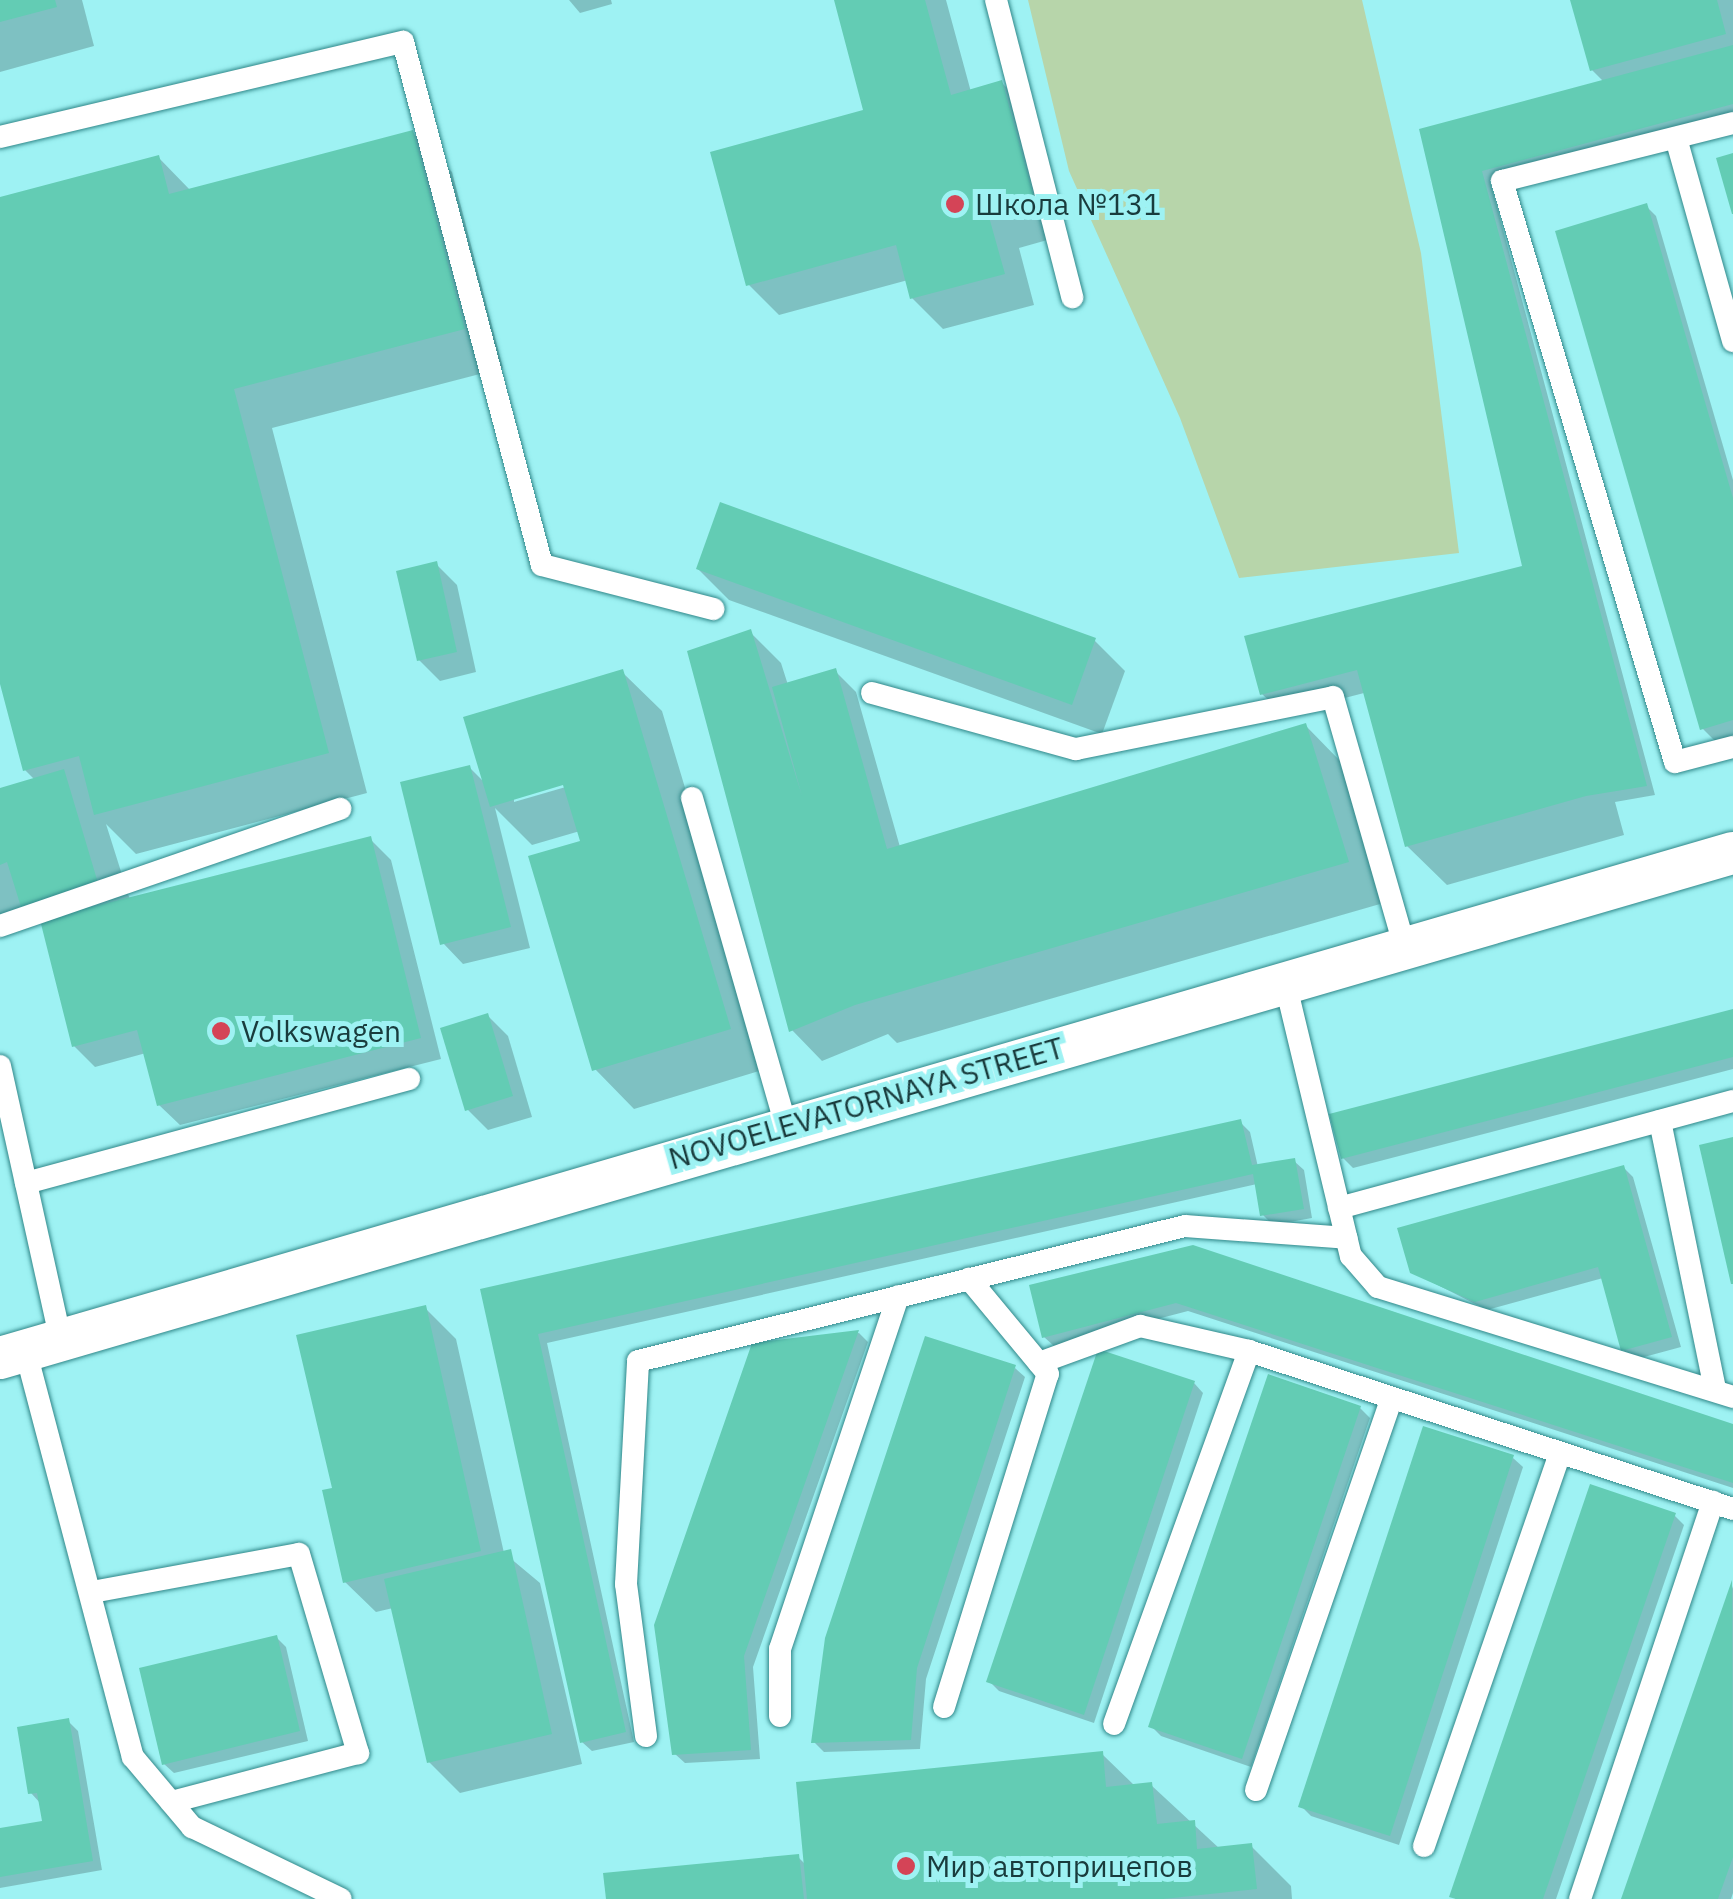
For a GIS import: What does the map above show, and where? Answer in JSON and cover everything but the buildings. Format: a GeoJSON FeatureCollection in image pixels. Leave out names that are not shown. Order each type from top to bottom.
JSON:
{"type":"FeatureCollection","features":[{"type":"Feature","properties":{"kind":"street","name":"NOVOELEVATORNAYA STREET"},"geometry":{"type":"LineString","coordinates":[[28,1348],[1733,853]]}},
{"type":"Feature","properties":{"kind":"lane"},"geometry":{"type":"LineString","coordinates":[[996,0],[1072,297]]}},
{"type":"Feature","properties":{"kind":"lane"},"geometry":{"type":"LineString","coordinates":[[0,137],[403,42],[542,564],[714,609]]}},
{"type":"Feature","properties":{"kind":"lane"},"geometry":{"type":"LineString","coordinates":[[1733,123],[1502,182],[1675,762],[1733,747]]}},
{"type":"Feature","properties":{"kind":"lane"},"geometry":{"type":"LineString","coordinates":[[1676,138],[1733,342]]}},
{"type":"Feature","properties":{"kind":"lane"},"geometry":{"type":"LineString","coordinates":[[872,693],[1076,749],[1333,697],[1405,948]]}},
{"type":"Feature","properties":{"kind":"lane"},"geometry":{"type":"LineString","coordinates":[[692,798],[786,1126]]}},
{"type":"Feature","properties":{"kind":"lane"},"geometry":{"type":"LineString","coordinates":[[0,926],[340,809]]}},
{"type":"Feature","properties":{"kind":"lane"},"geometry":{"type":"LineString","coordinates":[[1285,982],[1351,1256],[1378,1288],[1724,1393]]}},
{"type":"Feature","properties":{"kind":"lane"},"geometry":{"type":"LineString","coordinates":[[0,1066],[26,1184],[28,1348],[133,1757],[192,1827],[341,1899]]}},
{"type":"Feature","properties":{"kind":"lane"},"geometry":{"type":"LineString","coordinates":[[26,1184],[410,1079]]}},
{"type":"Feature","properties":{"kind":"lane"},"geometry":{"type":"LineString","coordinates":[[1340,1208],[1733,1101]]}},
{"type":"Feature","properties":{"kind":"lane"},"geometry":{"type":"LineString","coordinates":[[1660,1121],[1724,1393]]}},
{"type":"Feature","properties":{"kind":"lane"},"geometry":{"type":"LineString","coordinates":[[646,1736],[626,1584],[638,1361],[1184,1226],[1347,1238]]}},
{"type":"Feature","properties":{"kind":"lane"},"geometry":{"type":"LineString","coordinates":[[944,1707],[1048,1374],[969,1279]]}},
{"type":"Feature","properties":{"kind":"lane"},"geometry":{"type":"LineString","coordinates":[[780,1716],[780,1649],[898,1296]]}},
{"type":"Feature","properties":{"kind":"lane"},"geometry":{"type":"LineString","coordinates":[[1039,1363],[1140,1326],[1249,1351],[1723,1506],[1580,1899]]}},
{"type":"Feature","properties":{"kind":"lane"},"geometry":{"type":"LineString","coordinates":[[1114,1724],[1249,1351]]}},
{"type":"Feature","properties":{"kind":"lane"},"geometry":{"type":"LineString","coordinates":[[1256,1790],[1392,1398]]}},
{"type":"Feature","properties":{"kind":"lane"},"geometry":{"type":"LineString","coordinates":[[1424,1846],[1560,1453]]}},
{"type":"Feature","properties":{"kind":"lane"},"geometry":{"type":"LineString","coordinates":[[92,1592],[299,1554],[358,1753],[171,1802]]}},
{"type":"Feature","properties":{"kind":"green space"},"geometry":{"type":"Polygon","coordinates":[[[1028,0],[1362,0],[1421,253],[1459,553],[1239,578],[1180,418],[1069,171],[1028,0]]]}},
{"type":"Feature","properties":{"kind":"place","name":"Школа №131"},"geometry":{"type":"Point","coordinates":[955,204]}},
{"type":"Feature","properties":{"kind":"place","name":"Volkswagen"},"geometry":{"type":"Point","coordinates":[221,1031]}},
{"type":"Feature","properties":{"kind":"place","name":"Мир автоприцепов"},"geometry":{"type":"Point","coordinates":[906,1866]}}]}
